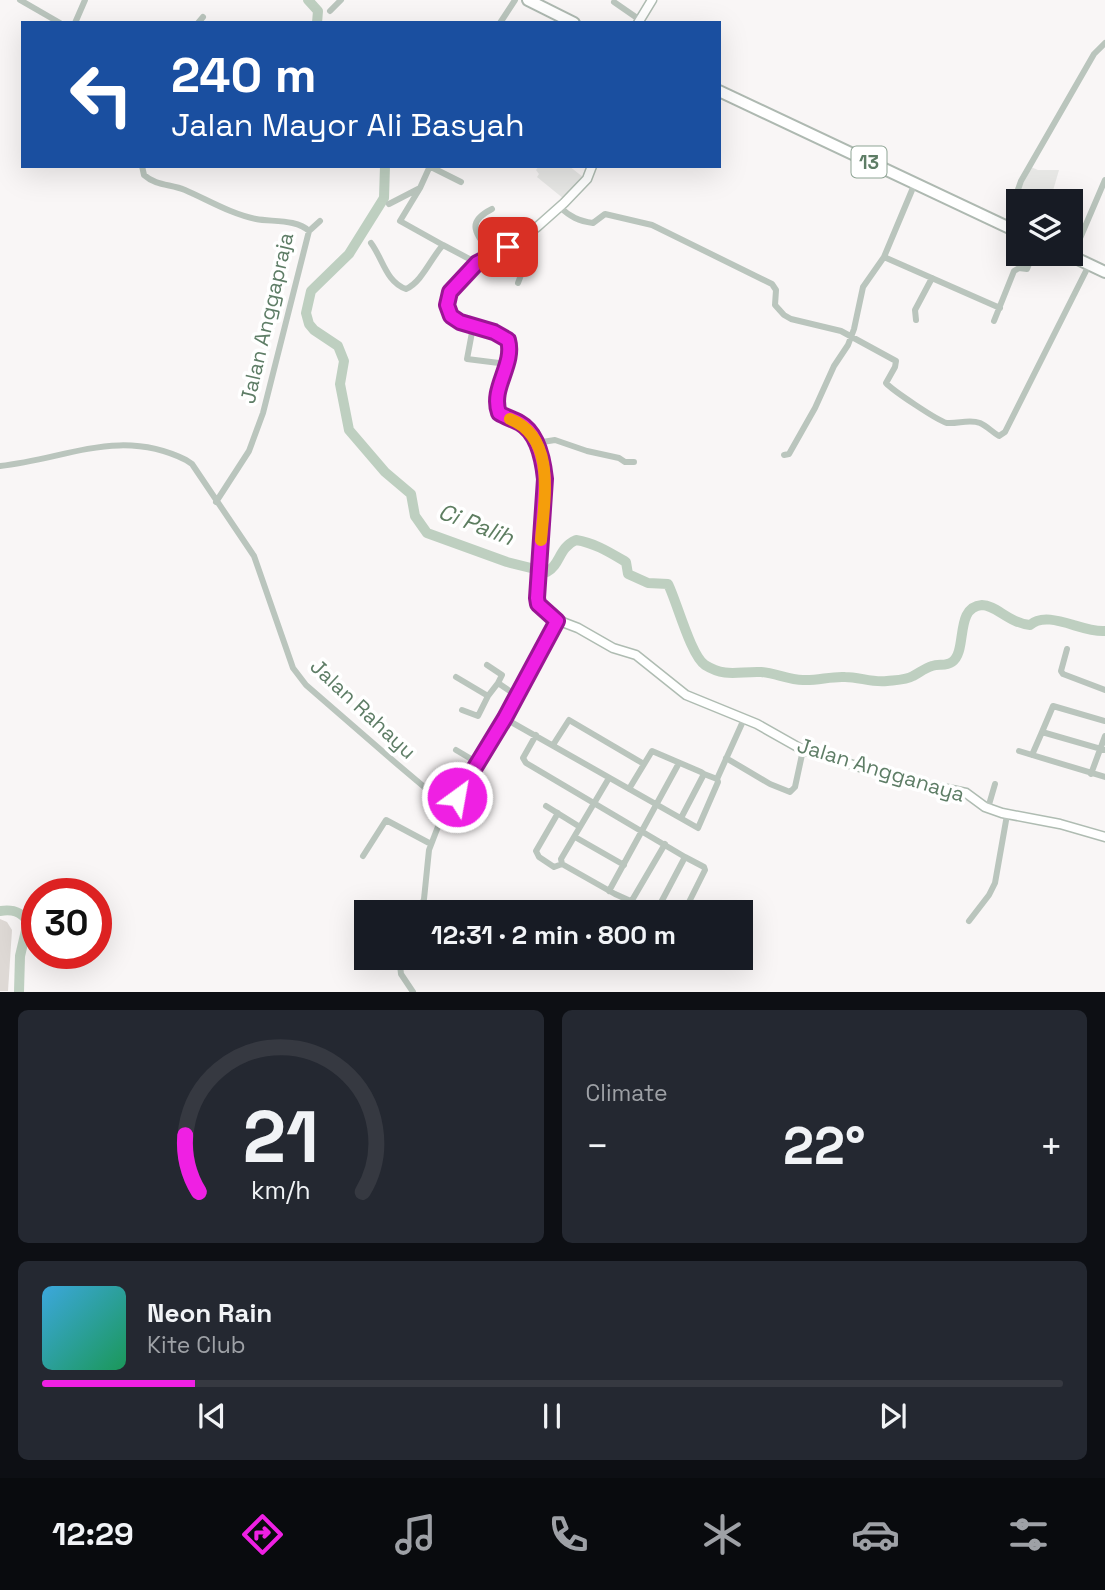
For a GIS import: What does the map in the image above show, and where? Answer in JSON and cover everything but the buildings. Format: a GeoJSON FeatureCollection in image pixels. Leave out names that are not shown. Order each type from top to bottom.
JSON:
{"type":"FeatureCollection","features":[{"type":"Feature","properties":{"kind":"highway"},"geometry":{"type":"LineString","coordinates":[[528,0],[570,21]]}},
{"type":"Feature","properties":{"kind":"highway","name":"13"},"geometry":{"type":"LineString","coordinates":[[721,92],[1006,226]]}},
{"type":"Feature","properties":{"kind":"highway"},"geometry":{"type":"LineString","coordinates":[[1083,262],[1105,272]]}},
{"type":"Feature","properties":{"kind":"street"},"geometry":{"type":"LineString","coordinates":[[20,0],[57,21]]}},
{"type":"Feature","properties":{"kind":"street"},"geometry":{"type":"LineString","coordinates":[[76,21],[85,0]]}},
{"type":"Feature","properties":{"kind":"street"},"geometry":{"type":"LineString","coordinates":[[330,11],[341,0]]}},
{"type":"Feature","properties":{"kind":"street"},"geometry":{"type":"LineString","coordinates":[[501,21],[515,0]]}},
{"type":"Feature","properties":{"kind":"street"},"geometry":{"type":"LineString","coordinates":[[619,2],[639,21],[652,0]]}},
{"type":"Feature","properties":{"kind":"street"},"geometry":{"type":"LineString","coordinates":[[1018,189],[1094,54],[1105,43]]}},
{"type":"Feature","properties":{"kind":"street","name":"Jalan Anggapraja"},"geometry":{"type":"LineString","coordinates":[[142,168],[144,175],[160,184],[184,190],[255,219],[301,225],[309,231],[263,413],[249,451],[216,502]]}},
{"type":"Feature","properties":{"kind":"street"},"geometry":{"type":"LineString","coordinates":[[428,168],[420,188],[399,219],[477,263]]}},
{"type":"Feature","properties":{"kind":"street"},"geometry":{"type":"LineString","coordinates":[[433,168],[461,182]]}},
{"type":"Feature","properties":{"kind":"street"},"geometry":{"type":"LineString","coordinates":[[423,900],[431,844],[439,824],[505,718],[557,621],[538,604],[544,463],[526,427],[503,416],[497,408],[496,400],[510,357],[508,340],[494,332],[454,319],[447,305],[450,292],[477,263],[508,247],[537,227],[587,179],[591,168]]}},
{"type":"Feature","properties":{"kind":"street"},"geometry":{"type":"LineString","coordinates":[[1083,227],[1105,180]]}},
{"type":"Feature","properties":{"kind":"street"},"geometry":{"type":"LineString","coordinates":[[784,455],[789,454],[798,439],[852,336],[863,287],[884,257],[915,183]]}},
{"type":"Feature","properties":{"kind":"street"},"geometry":{"type":"LineString","coordinates":[[389,204],[420,188]]}},
{"type":"Feature","properties":{"kind":"street"},"geometry":{"type":"LineString","coordinates":[[399,198],[407,208]]}},
{"type":"Feature","properties":{"kind":"street"},"geometry":{"type":"LineString","coordinates":[[560,207],[579,221],[593,223],[605,214],[652,225],[776,287],[774,302],[783,315],[852,336],[895,361],[895,368],[886,383],[936,420],[948,423],[975,422],[986,426],[995,434],[1003,435],[1054,339],[1089,265]]}},
{"type":"Feature","properties":{"kind":"street"},"geometry":{"type":"LineString","coordinates":[[492,209],[478,216],[478,234],[493,253],[521,275],[518,283]]}},
{"type":"Feature","properties":{"kind":"street"},"geometry":{"type":"LineString","coordinates":[[309,231],[320,221]]}},
{"type":"Feature","properties":{"kind":"street"},"geometry":{"type":"LineString","coordinates":[[371,243],[388,275],[396,284],[406,289],[422,275],[443,245]]}},
{"type":"Feature","properties":{"kind":"street"},"geometry":{"type":"LineString","coordinates":[[884,257],[1000,308]]}},
{"type":"Feature","properties":{"kind":"street"},"geometry":{"type":"LineString","coordinates":[[994,321],[1014,271],[1019,268],[1027,270],[1028,266]]}},
{"type":"Feature","properties":{"kind":"street"},"geometry":{"type":"LineString","coordinates":[[916,320],[915,312],[932,278]]}},
{"type":"Feature","properties":{"kind":"street"},"geometry":{"type":"LineString","coordinates":[[473,327],[467,359],[507,365]]}},
{"type":"Feature","properties":{"kind":"street"},"geometry":{"type":"LineString","coordinates":[[536,443],[555,440],[625,462],[634,462]]}},
{"type":"Feature","properties":{"kind":"street","name":"Jalan Rahayu"},"geometry":{"type":"LineString","coordinates":[[0,466],[80,449],[144,445],[192,464],[254,556],[293,667],[306,685],[429,791],[450,804]]}},
{"type":"Feature","properties":{"kind":"street","name":"Jalan Angganaya"},"geometry":{"type":"LineString","coordinates":[[557,621],[578,628],[613,648],[636,654],[686,695],[765,728],[803,750],[903,780],[965,793],[988,808],[1007,815],[1060,824],[1105,837]]}},
{"type":"Feature","properties":{"kind":"street"},"geometry":{"type":"LineString","coordinates":[[1067,649],[1061,671],[1063,674],[1105,690]]}},
{"type":"Feature","properties":{"kind":"street"},"geometry":{"type":"LineString","coordinates":[[462,710],[478,716],[498,683],[502,675],[487,665]]}},
{"type":"Feature","properties":{"kind":"street"},"geometry":{"type":"LineString","coordinates":[[456,677],[488,696]]}},
{"type":"Feature","properties":{"kind":"street"},"geometry":{"type":"LineString","coordinates":[[498,683],[517,696]]}},
{"type":"Feature","properties":{"kind":"street"},"geometry":{"type":"LineString","coordinates":[[1032,755],[1053,706],[1105,720]]}},
{"type":"Feature","properties":{"kind":"street"},"geometry":{"type":"LineString","coordinates":[[505,718],[699,827],[744,719]]}},
{"type":"Feature","properties":{"kind":"street"},"geometry":{"type":"LineString","coordinates":[[553,745],[569,720],[644,764]]}},
{"type":"Feature","properties":{"kind":"street"},"geometry":{"type":"LineString","coordinates":[[1042,732],[1102,749]]}},
{"type":"Feature","properties":{"kind":"street"},"geometry":{"type":"LineString","coordinates":[[536,735],[523,758],[526,763],[705,868],[691,900]]}},
{"type":"Feature","properties":{"kind":"street"},"geometry":{"type":"LineString","coordinates":[[1091,774],[1105,736]]}},
{"type":"Feature","properties":{"kind":"street"},"geometry":{"type":"LineString","coordinates":[[456,750],[478,764]]}},
{"type":"Feature","properties":{"kind":"street"},"geometry":{"type":"LineString","coordinates":[[726,758],[769,784],[790,792],[795,787],[803,750]]}},
{"type":"Feature","properties":{"kind":"street"},"geometry":{"type":"LineString","coordinates":[[629,789],[652,751],[718,779]]}},
{"type":"Feature","properties":{"kind":"street"},"geometry":{"type":"LineString","coordinates":[[1019,751],[1105,777]]}},
{"type":"Feature","properties":{"kind":"street"},"geometry":{"type":"LineString","coordinates":[[609,891],[679,763]]}},
{"type":"Feature","properties":{"kind":"street"},"geometry":{"type":"LineString","coordinates":[[681,818],[704,774]]}},
{"type":"Feature","properties":{"kind":"street"},"geometry":{"type":"LineString","coordinates":[[562,864],[561,859],[610,778]]}},
{"type":"Feature","properties":{"kind":"street"},"geometry":{"type":"LineString","coordinates":[[988,808],[995,784]]}},
{"type":"Feature","properties":{"kind":"street"},"geometry":{"type":"LineString","coordinates":[[546,806],[580,827]]}},
{"type":"Feature","properties":{"kind":"street"},"geometry":{"type":"LineString","coordinates":[[558,813],[536,854],[554,867],[562,864]]}},
{"type":"Feature","properties":{"kind":"street"},"geometry":{"type":"LineString","coordinates":[[970,921],[995,883],[1007,815]]}},
{"type":"Feature","properties":{"kind":"street"},"geometry":{"type":"LineString","coordinates":[[363,856],[386,820],[431,844]]}},
{"type":"Feature","properties":{"kind":"street"},"geometry":{"type":"LineString","coordinates":[[575,837],[624,865]]}},
{"type":"Feature","properties":{"kind":"street"},"geometry":{"type":"LineString","coordinates":[[632,900],[665,844]]}},
{"type":"Feature","properties":{"kind":"street"},"geometry":{"type":"LineString","coordinates":[[662,900],[685,857]]}},
{"type":"Feature","properties":{"kind":"street"},"geometry":{"type":"LineString","coordinates":[[562,864],[627,900]]}},
{"type":"Feature","properties":{"kind":"street"},"geometry":{"type":"LineString","coordinates":[[400,970],[413,992]]}},
{"type":"Feature","properties":{"kind":"shaded area"},"geometry":{"type":"Polygon","coordinates":[[[1031,167],[1038,170],[1059,170],[1053,189],[1021,189],[1031,167]]]}},
{"type":"Feature","properties":{"kind":"shaded area"},"geometry":{"type":"Polygon","coordinates":[[[572,168],[583,177],[564,199],[537,177],[539,174],[536,170],[572,168]]]}},
{"type":"Feature","properties":{"kind":"shaded area"},"geometry":{"type":"Polygon","coordinates":[[[0,919],[7,922],[12,930],[8,991],[0,991],[0,919]]]}},
{"type":"Feature","properties":{"kind":"waterway","name":"Ci Palih"},"geometry":{"type":"LineString","coordinates":[[308,0],[318,11],[317,21]]}},
{"type":"Feature","properties":{"kind":"waterway","name":"Ci Palih"},"geometry":{"type":"LineString","coordinates":[[385,168],[384,198],[349,254],[311,291],[306,313],[314,330],[338,346],[344,361],[340,384],[349,430],[385,472],[411,494],[415,516],[427,533],[507,562],[547,572],[552,569],[566,547],[576,540],[602,548],[626,562],[628,574],[648,583],[668,584],[700,660],[705,665],[726,673],[761,672],[803,680],[850,677],[882,681],[907,678],[929,667],[952,662],[957,656],[968,613],[982,605],[1022,624],[1030,625],[1046,619],[1105,631]]}},
{"type":"Feature","properties":{"kind":"waterway"},"geometry":{"type":"LineString","coordinates":[[0,911],[16,912],[28,922],[20,956],[19,992]]}},
{"type":"Feature","properties":{"kind":"slow traffic"},"geometry":{"type":"LineString","coordinates":[[510,419],[519,422],[533,436],[544,463],[541,540]]}},
{"type":"Feature","properties":{"kind":"route"},"geometry":{"type":"LineString","coordinates":[[457,797],[505,718],[557,621],[541,608],[537,598],[544,463],[529,431],[519,422],[499,413],[496,404],[510,357],[508,340],[494,332],[460,322],[451,316],[447,305],[450,292],[477,263],[508,247]]}}]}
